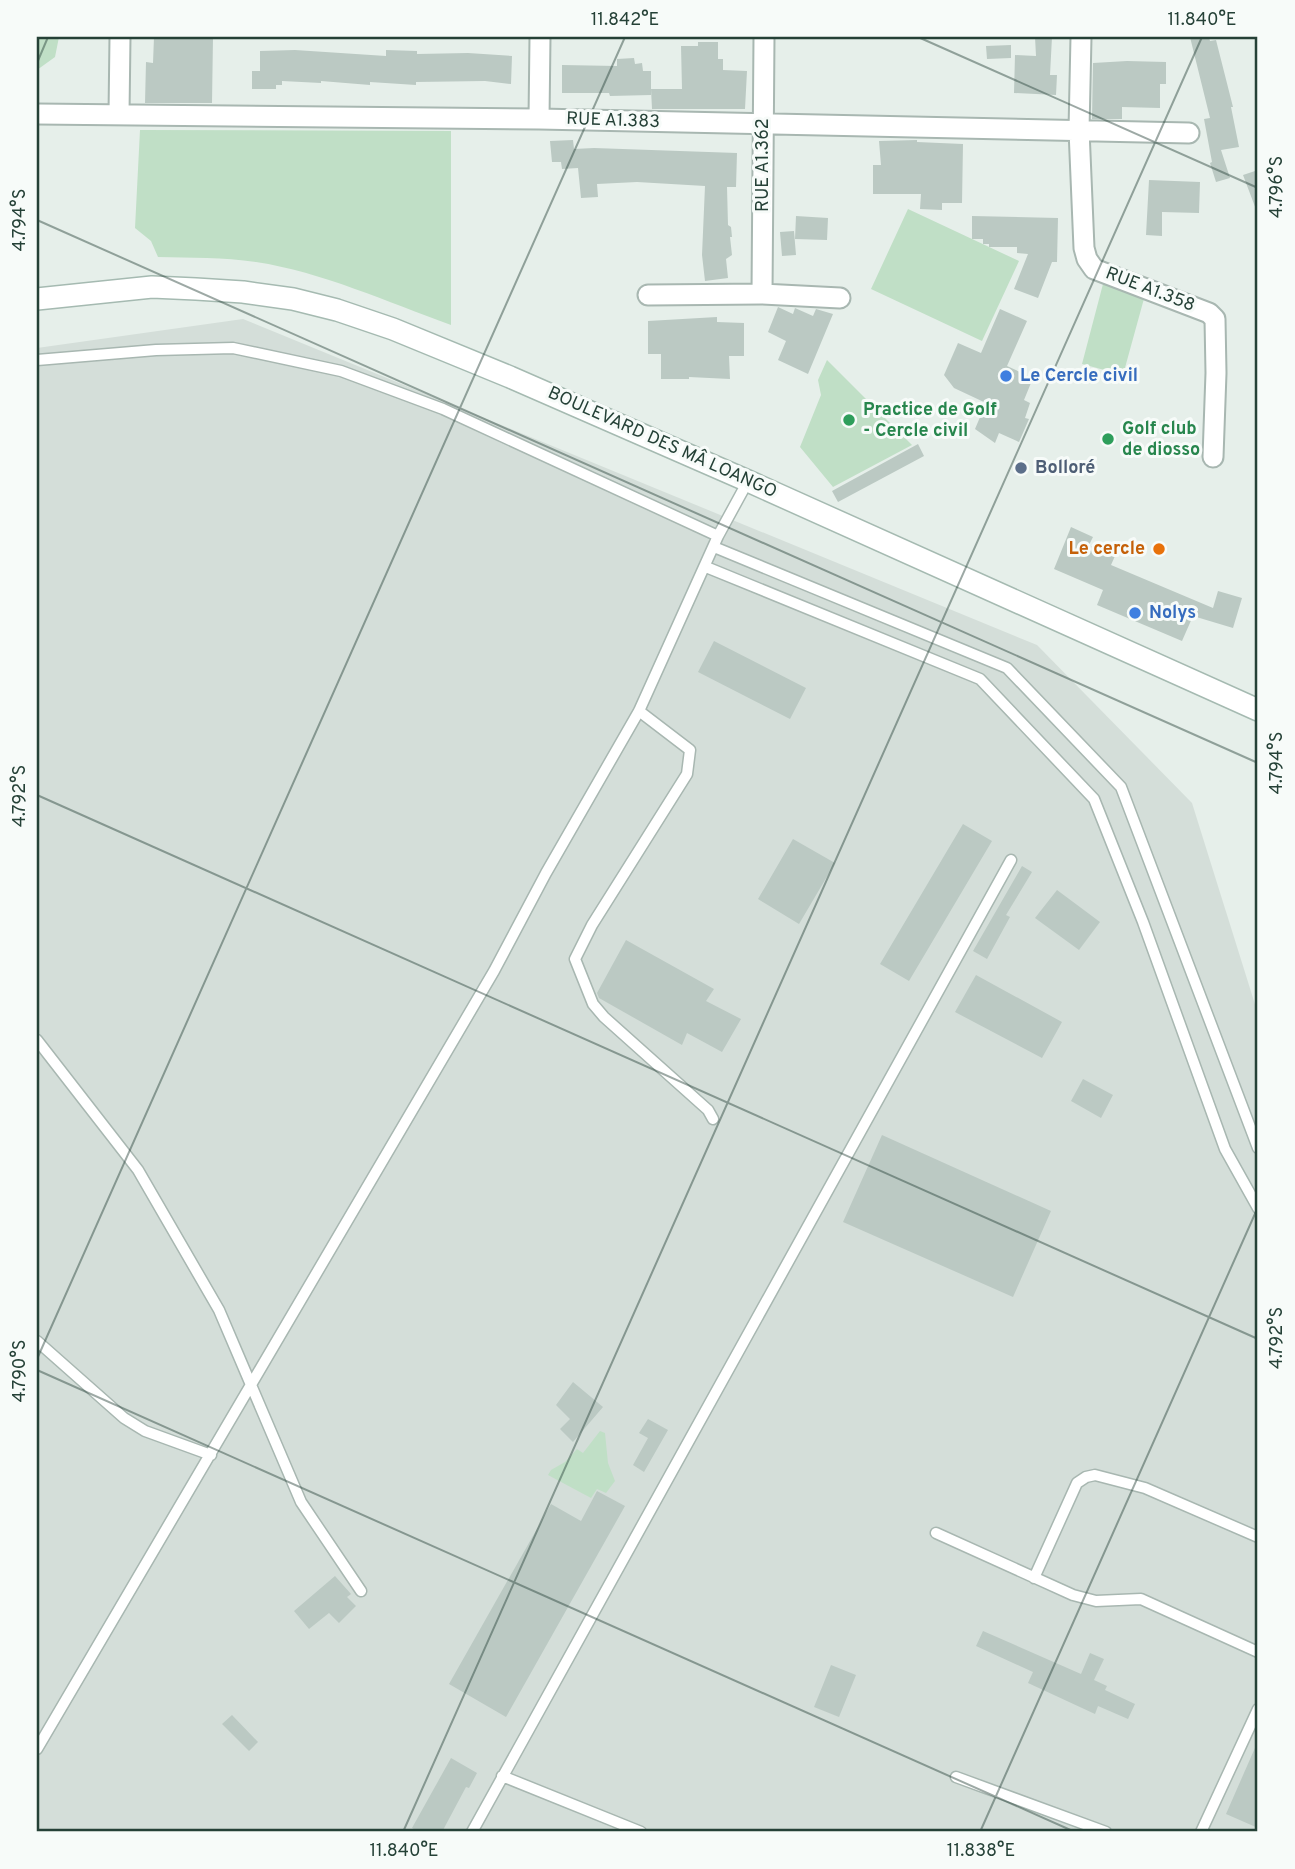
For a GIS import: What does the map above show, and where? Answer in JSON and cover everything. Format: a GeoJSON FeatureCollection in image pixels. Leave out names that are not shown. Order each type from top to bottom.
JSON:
{"type":"FeatureCollection","features":[{"type":"Feature","properties":{"kind":"street"},"geometry":{"type":"LineString","coordinates":[[119,114],[120,37]]}},
{"type":"Feature","properties":{"kind":"street"},"geometry":{"type":"LineString","coordinates":[[539,119],[540,37]]}},
{"type":"Feature","properties":{"kind":"street","name":"RUE A1.362"},"geometry":{"type":"LineString","coordinates":[[762,293],[764,37]]}},
{"type":"Feature","properties":{"kind":"street","name":"RUE A1.358"},"geometry":{"type":"LineString","coordinates":[[1081,37],[1079,130],[1084,248],[1087,259],[1094,269],[1209,313],[1215,320],[1217,329],[1213,457]]}},
{"type":"Feature","properties":{"kind":"street","name":"RUE A1.383"},"geometry":{"type":"LineString","coordinates":[[37,114],[539,119],[1189,133]]}},
{"type":"Feature","properties":{"kind":"street","name":"BOULEVARD DES MÂ LOANGO"},"geometry":{"type":"LineString","coordinates":[[37,299],[152,287],[243,292],[293,299],[337,310],[393,329],[510,377],[1258,710]]}},
{"type":"Feature","properties":{"kind":"street"},"geometry":{"type":"LineString","coordinates":[[648,295],[762,293],[840,298]]}},
{"type":"Feature","properties":{"kind":"lane"},"geometry":{"type":"LineString","coordinates":[[37,360],[156,349],[233,348],[329,368],[443,409],[718,536]]}},
{"type":"Feature","properties":{"kind":"lane"},"geometry":{"type":"LineString","coordinates":[[37,1749],[494,971],[546,873],[639,711],[718,536],[748,481]]}},
{"type":"Feature","properties":{"kind":"lane"},"geometry":{"type":"LineString","coordinates":[[714,547],[1007,668],[1121,787],[1258,1148]]}},
{"type":"Feature","properties":{"kind":"lane"},"geometry":{"type":"LineString","coordinates":[[706,567],[980,679],[1094,799],[1143,922],[1225,1149],[1258,1208]]}},
{"type":"Feature","properties":{"kind":"lane"},"geometry":{"type":"LineString","coordinates":[[639,711],[690,750],[687,774],[592,925],[575,959],[593,1004],[604,1017],[708,1110],[713,1119]]}},
{"type":"Feature","properties":{"kind":"lane"},"geometry":{"type":"LineString","coordinates":[[472,1832],[1011,860]]}},
{"type":"Feature","properties":{"kind":"lane"},"geometry":{"type":"LineString","coordinates":[[37,1040],[138,1170],[219,1310],[301,1502],[361,1591]]}},
{"type":"Feature","properties":{"kind":"lane"},"geometry":{"type":"LineString","coordinates":[[37,1341],[124,1418],[145,1431],[211,1455]]}},
{"type":"Feature","properties":{"kind":"lane"},"geometry":{"type":"LineString","coordinates":[[1034,1578],[1077,1483],[1095,1475],[1145,1488],[1258,1537]]}},
{"type":"Feature","properties":{"kind":"lane"},"geometry":{"type":"LineString","coordinates":[[936,1533],[1073,1595],[1096,1601],[1141,1599],[1258,1653]]}},
{"type":"Feature","properties":{"kind":"lane"},"geometry":{"type":"LineString","coordinates":[[1201,1832],[1258,1709]]}},
{"type":"Feature","properties":{"kind":"lane"},"geometry":{"type":"LineString","coordinates":[[502,1776],[640,1832]]}},
{"type":"Feature","properties":{"kind":"lane"},"geometry":{"type":"LineString","coordinates":[[956,1777],[1106,1832]]}},
{"type":"Feature","properties":{"kind":"shaded area"},"geometry":{"type":"Polygon","coordinates":[[[243,319],[1037,645],[1192,803],[1258,1014],[1258,1832],[37,1832],[37,348],[243,319]]]}},
{"type":"Feature","properties":{"kind":"green space"},"geometry":{"type":"Polygon","coordinates":[[[37,37],[59,37],[55,57],[37,70],[37,37]]]}},
{"type":"Feature","properties":{"kind":"green space"},"geometry":{"type":"Polygon","coordinates":[[[140,130],[451,131],[451,325],[354,289],[281,267],[231,259],[158,257],[151,241],[135,228],[140,130]]]}},
{"type":"Feature","properties":{"kind":"green space"},"geometry":{"type":"Polygon","coordinates":[[[908,209],[1019,261],[982,341],[871,289],[908,209]]]}},
{"type":"Feature","properties":{"kind":"green space"},"geometry":{"type":"Polygon","coordinates":[[[1103,284],[1145,295],[1123,375],[1082,364],[1103,284]]]}},
{"type":"Feature","properties":{"kind":"green space","name":"Practice de Golf - Cercle civil"},"geometry":{"type":"Polygon","coordinates":[[[827,360],[912,445],[833,487],[800,447],[821,395],[818,380],[827,360]]]}},
{"type":"Feature","properties":{"kind":"green space"},"geometry":{"type":"Polygon","coordinates":[[[600,1431],[605,1433],[608,1463],[615,1481],[606,1493],[597,1489],[591,1498],[548,1475],[577,1449],[583,1453],[600,1431]]]}},
{"type":"Feature","properties":{"kind":"building"},"geometry":{"type":"Polygon","coordinates":[[[154,37],[213,37],[212,103],[145,103],[146,62],[153,63],[154,37]]]}},
{"type":"Feature","properties":{"kind":"building"},"geometry":{"type":"Polygon","coordinates":[[[1035,37],[1052,37],[1050,75],[1057,75],[1056,95],[1014,93],[1015,55],[1036,56],[1035,37]]]}},
{"type":"Feature","properties":{"kind":"building"},"geometry":{"type":"Polygon","coordinates":[[[1190,37],[1209,37],[1210,41],[1216,40],[1233,107],[1239,147],[1221,150],[1230,178],[1216,182],[1210,163],[1212,162],[1204,119],[1210,118],[1190,37]]]}},
{"type":"Feature","properties":{"kind":"building"},"geometry":{"type":"Polygon","coordinates":[[[698,42],[718,42],[718,59],[723,59],[723,70],[747,71],[745,109],[652,109],[651,89],[682,89],[681,46],[698,46],[698,42]]]}},
{"type":"Feature","properties":{"kind":"building"},"geometry":{"type":"Polygon","coordinates":[[[1011,45],[1011,58],[987,59],[986,46],[1011,45]]]}},
{"type":"Feature","properties":{"kind":"building"},"geometry":{"type":"Polygon","coordinates":[[[295,50],[386,56],[386,50],[417,51],[417,54],[512,56],[511,84],[485,81],[416,82],[416,85],[370,82],[370,85],[282,81],[282,85],[276,85],[276,89],[252,89],[252,71],[260,71],[260,51],[295,50]]]}},
{"type":"Feature","properties":{"kind":"building"},"geometry":{"type":"Polygon","coordinates":[[[634,58],[635,64],[642,63],[643,71],[651,71],[651,95],[562,93],[562,65],[617,66],[617,59],[634,58]]]}},
{"type":"Feature","properties":{"kind":"building"},"geometry":{"type":"Polygon","coordinates":[[[1166,62],[1166,84],[1160,84],[1160,108],[1122,107],[1122,119],[1092,119],[1093,63],[1166,62]]]}},
{"type":"Feature","properties":{"kind":"building"},"geometry":{"type":"Polygon","coordinates":[[[573,140],[574,149],[737,153],[736,187],[727,187],[728,225],[731,227],[732,237],[732,255],[726,259],[728,278],[705,281],[702,255],[705,186],[637,182],[597,184],[598,197],[581,198],[578,168],[562,169],[561,162],[552,162],[550,141],[573,140]]]}},
{"type":"Feature","properties":{"kind":"building"},"geometry":{"type":"Polygon","coordinates":[[[917,140],[963,144],[962,203],[942,203],[942,210],[920,209],[921,194],[873,194],[873,165],[881,165],[879,141],[917,140]]]}},
{"type":"Feature","properties":{"kind":"building"},"geometry":{"type":"Polygon","coordinates":[[[1258,170],[1258,211],[1257,212],[1243,175],[1258,170]]]}},
{"type":"Feature","properties":{"kind":"building"},"geometry":{"type":"Polygon","coordinates":[[[1149,180],[1200,182],[1199,213],[1162,212],[1162,236],[1146,235],[1149,180]]]}},
{"type":"Feature","properties":{"kind":"building"},"geometry":{"type":"Polygon","coordinates":[[[796,216],[828,218],[827,240],[795,239],[796,216]]]}},
{"type":"Feature","properties":{"kind":"building"},"geometry":{"type":"Polygon","coordinates":[[[972,216],[1058,218],[1057,262],[1052,262],[1038,298],[1014,289],[1028,254],[1017,253],[1017,247],[989,247],[989,244],[983,244],[983,239],[972,239],[972,216]]]}},
{"type":"Feature","properties":{"kind":"building"},"geometry":{"type":"Polygon","coordinates":[[[794,231],[796,255],[782,256],[780,232],[794,231]]]}},
{"type":"Feature","properties":{"kind":"building"},"geometry":{"type":"Polygon","coordinates":[[[778,307],[793,314],[795,308],[813,316],[816,309],[833,314],[808,374],[778,360],[786,341],[768,332],[778,307]]]}},
{"type":"Feature","properties":{"kind":"building"},"geometry":{"type":"Polygon","coordinates":[[[1000,309],[1027,321],[1007,366],[1033,378],[1024,400],[1030,403],[1025,418],[1029,419],[1019,442],[999,433],[995,443],[975,429],[986,403],[954,388],[944,375],[958,343],[981,353],[1000,309]]]}},
{"type":"Feature","properties":{"kind":"building"},"geometry":{"type":"Polygon","coordinates":[[[717,317],[717,322],[744,323],[744,356],[729,356],[730,379],[661,379],[661,354],[648,354],[648,321],[717,317]]]}},
{"type":"Feature","properties":{"kind":"building"},"geometry":{"type":"Polygon","coordinates":[[[918,444],[924,456],[838,502],[832,491],[918,444]]]}},
{"type":"Feature","properties":{"kind":"building"},"geometry":{"type":"Polygon","coordinates":[[[1071,527],[1093,537],[1089,545],[1115,556],[1111,565],[1213,608],[1218,591],[1242,598],[1233,628],[1193,616],[1182,641],[1097,605],[1103,590],[1054,569],[1071,527]]]}},
{"type":"Feature","properties":{"kind":"building"},"geometry":{"type":"Polygon","coordinates":[[[714,641],[806,688],[790,719],[698,672],[714,641]]]}},
{"type":"Feature","properties":{"kind":"building"},"geometry":{"type":"Polygon","coordinates":[[[963,824],[992,841],[909,981],[880,964],[963,824]]]}},
{"type":"Feature","properties":{"kind":"building"},"geometry":{"type":"Polygon","coordinates":[[[793,839],[835,863],[799,924],[758,899],[793,839]]]}},
{"type":"Feature","properties":{"kind":"building"},"geometry":{"type":"Polygon","coordinates":[[[1022,866],[1032,872],[1006,915],[1010,917],[987,959],[973,951],[1022,866]]]}},
{"type":"Feature","properties":{"kind":"building"},"geometry":{"type":"Polygon","coordinates":[[[1057,890],[1100,922],[1079,950],[1035,918],[1057,890]]]}},
{"type":"Feature","properties":{"kind":"building"},"geometry":{"type":"Polygon","coordinates":[[[626,940],[714,989],[706,1001],[741,1019],[722,1052],[687,1033],[682,1045],[599,998],[597,993],[626,940]]]}},
{"type":"Feature","properties":{"kind":"building"},"geometry":{"type":"Polygon","coordinates":[[[976,975],[1062,1022],[1042,1058],[955,1012],[976,975]]]}},
{"type":"Feature","properties":{"kind":"building"},"geometry":{"type":"Polygon","coordinates":[[[1083,1079],[1113,1095],[1101,1118],[1071,1101],[1083,1079]]]}},
{"type":"Feature","properties":{"kind":"building"},"geometry":{"type":"Polygon","coordinates":[[[882,1135],[1051,1211],[1013,1297],[843,1222],[882,1135]]]}},
{"type":"Feature","properties":{"kind":"building"},"geometry":{"type":"Polygon","coordinates":[[[573,1382],[603,1407],[573,1442],[560,1429],[570,1419],[556,1405],[573,1382]]]}},
{"type":"Feature","properties":{"kind":"building"},"geometry":{"type":"Polygon","coordinates":[[[648,1419],[668,1430],[644,1472],[633,1465],[648,1438],[639,1433],[648,1419]]]}},
{"type":"Feature","properties":{"kind":"building"},"geometry":{"type":"Polygon","coordinates":[[[597,1491],[625,1506],[506,1717],[449,1684],[551,1504],[581,1521],[597,1491]]]}},
{"type":"Feature","properties":{"kind":"building"},"geometry":{"type":"Polygon","coordinates":[[[335,1576],[351,1594],[347,1597],[356,1606],[339,1623],[329,1613],[309,1629],[294,1611],[335,1576]]]}},
{"type":"Feature","properties":{"kind":"building"},"geometry":{"type":"Polygon","coordinates":[[[983,1631],[1081,1674],[1090,1653],[1104,1659],[1094,1680],[1107,1686],[1105,1690],[1135,1704],[1128,1719],[1098,1706],[1095,1714],[1028,1683],[1033,1672],[976,1646],[983,1631]]]}},
{"type":"Feature","properties":{"kind":"building"},"geometry":{"type":"Polygon","coordinates":[[[831,1665],[856,1675],[839,1717],[814,1707],[831,1665]]]}},
{"type":"Feature","properties":{"kind":"building"},"geometry":{"type":"Polygon","coordinates":[[[232,1715],[258,1742],[249,1751],[222,1724],[232,1715]]]}},
{"type":"Feature","properties":{"kind":"building"},"geometry":{"type":"Polygon","coordinates":[[[1258,1741],[1258,1828],[1226,1814],[1258,1741]]]}},
{"type":"Feature","properties":{"kind":"building"},"geometry":{"type":"Polygon","coordinates":[[[451,1758],[477,1773],[469,1788],[466,1787],[442,1832],[419,1832],[412,1828],[451,1758]]]}},
{"type":"Feature","properties":{"kind":"place","name":"Le Cercle civil"},"geometry":{"type":"Point","coordinates":[1006,376]}},
{"type":"Feature","properties":{"kind":"place","name":"Practice de Golf - Cercle civil"},"geometry":{"type":"Point","coordinates":[849,420]}},
{"type":"Feature","properties":{"kind":"place","name":"Golf club de diosso"},"geometry":{"type":"Point","coordinates":[1108,439]}},
{"type":"Feature","properties":{"kind":"place","name":"Bolloré"},"geometry":{"type":"Point","coordinates":[1021,468]}},
{"type":"Feature","properties":{"kind":"place","name":"Le cercle"},"geometry":{"type":"Point","coordinates":[1159,549]}},
{"type":"Feature","properties":{"kind":"place","name":"Nolys"},"geometry":{"type":"Point","coordinates":[1135,613]}}]}
